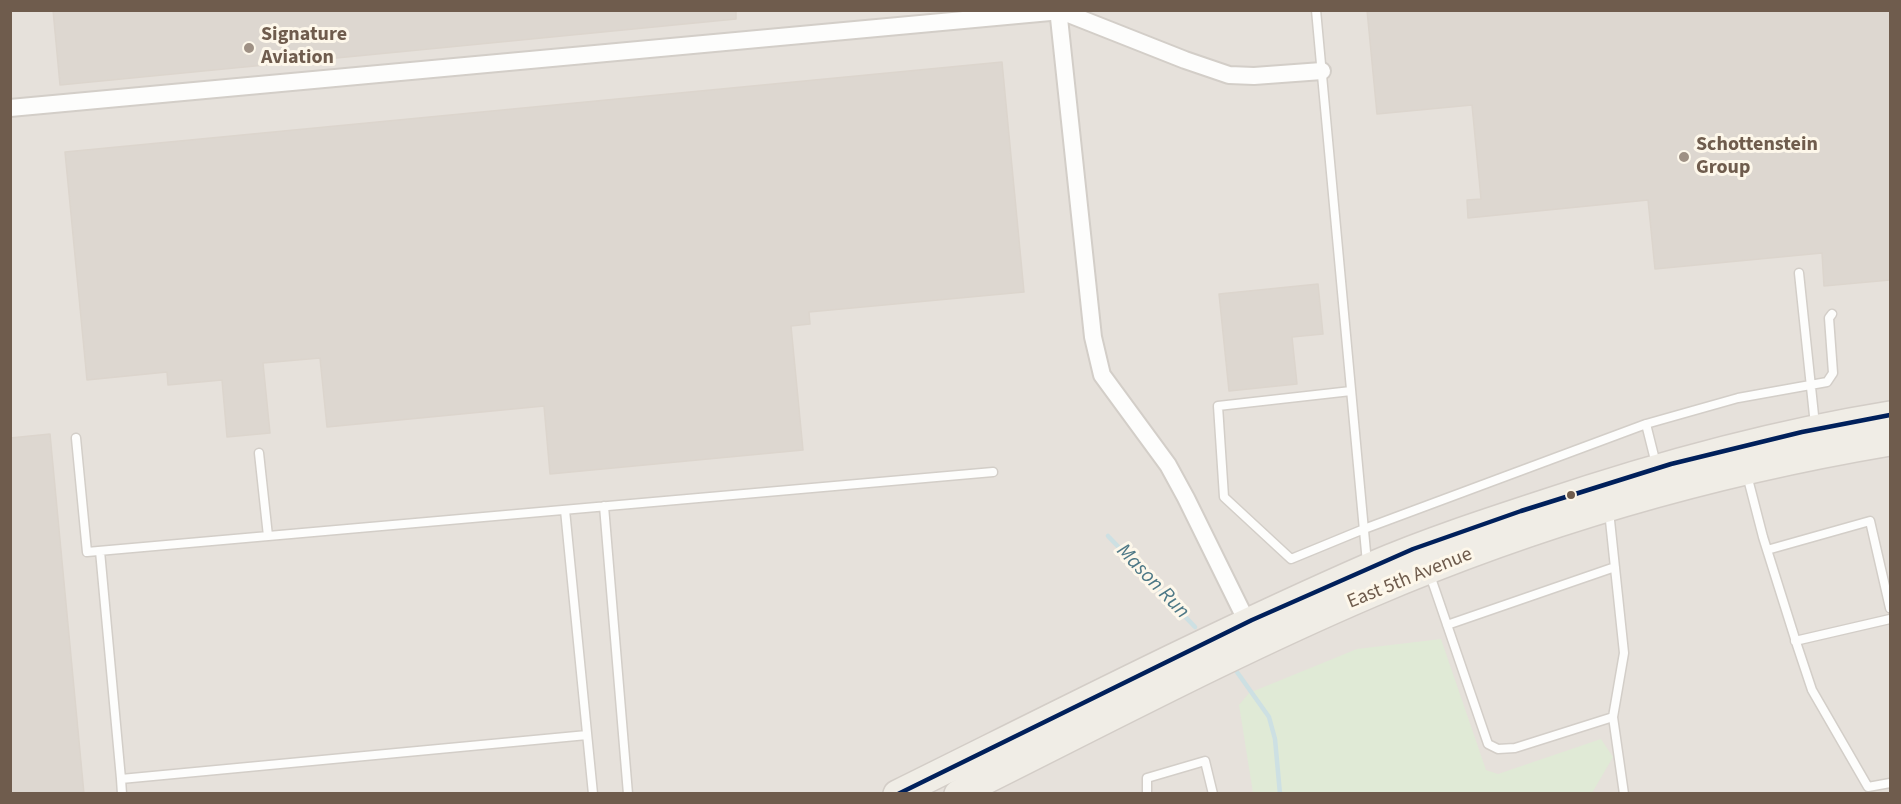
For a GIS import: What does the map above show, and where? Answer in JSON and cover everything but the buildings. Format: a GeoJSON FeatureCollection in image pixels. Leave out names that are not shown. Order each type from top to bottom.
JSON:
{"type":"FeatureCollection","features":[{"type":"Feature","properties":{"kind":"main road","name":"East 5th Avenue"},"geometry":{"type":"LineString","coordinates":[[1369,581],[1428,571],[1485,549],[1609,508],[1743,458],[1815,428],[1890,415]]}},
{"type":"Feature","properties":{"kind":"main road","name":"East 5th Avenue"},"geometry":{"type":"LineString","coordinates":[[897,794],[1517,512],[1657,468],[1841,450],[1890,442]]}},
{"type":"Feature","properties":{"kind":"main road","name":"East 5th Avenue"},"geometry":{"type":"LineString","coordinates":[[958,794],[1253,634]]}},
{"type":"Feature","properties":{"kind":"street"},"geometry":{"type":"LineString","coordinates":[[10,108],[1061,11],[1229,75],[1254,76],[1322,71]]}},
{"type":"Feature","properties":{"kind":"street"},"geometry":{"type":"LineString","coordinates":[[1061,11],[1059,18],[1092,337],[1102,375],[1168,465],[1253,634]]}},
{"type":"Feature","properties":{"kind":"lane"},"geometry":{"type":"LineString","coordinates":[[1316,10],[1369,581]]}},
{"type":"Feature","properties":{"kind":"lane"},"geometry":{"type":"LineString","coordinates":[[1798,273],[1815,428]]}},
{"type":"Feature","properties":{"kind":"lane"},"geometry":{"type":"LineString","coordinates":[[1351,391],[1218,406],[1224,497],[1291,559],[1364,529],[1646,424],[1738,398],[1827,382],[1833,373],[1829,318],[1832,314]]}},
{"type":"Feature","properties":{"kind":"lane"},"geometry":{"type":"LineString","coordinates":[[1646,424],[1657,468]]}},
{"type":"Feature","properties":{"kind":"lane"},"geometry":{"type":"LineString","coordinates":[[76,438],[87,552],[993,472]]}},
{"type":"Feature","properties":{"kind":"lane"},"geometry":{"type":"LineString","coordinates":[[259,453],[268,536]]}},
{"type":"Feature","properties":{"kind":"lane"},"geometry":{"type":"LineString","coordinates":[[1743,458],[1767,550],[1812,690],[1868,787],[1890,783]]}},
{"type":"Feature","properties":{"kind":"lane"},"geometry":{"type":"LineString","coordinates":[[604,506],[628,794]]}},
{"type":"Feature","properties":{"kind":"lane"},"geometry":{"type":"LineString","coordinates":[[1609,508],[1624,653],[1613,717],[1624,794]]}},
{"type":"Feature","properties":{"kind":"lane"},"geometry":{"type":"LineString","coordinates":[[565,510],[593,794]]}},
{"type":"Feature","properties":{"kind":"lane"},"geometry":{"type":"LineString","coordinates":[[1767,550],[1870,521],[1890,608]]}},
{"type":"Feature","properties":{"kind":"lane"},"geometry":{"type":"LineString","coordinates":[[100,551],[122,794]]}},
{"type":"Feature","properties":{"kind":"lane"},"geometry":{"type":"LineString","coordinates":[[1447,625],[1615,567]]}},
{"type":"Feature","properties":{"kind":"lane"},"geometry":{"type":"LineString","coordinates":[[1428,571],[1488,744],[1498,749],[1515,748],[1613,717]]}},
{"type":"Feature","properties":{"kind":"lane"},"geometry":{"type":"LineString","coordinates":[[1795,641],[1890,619]]}},
{"type":"Feature","properties":{"kind":"lane"},"geometry":{"type":"LineString","coordinates":[[121,779],[587,735]]}},
{"type":"Feature","properties":{"kind":"lane"},"geometry":{"type":"LineString","coordinates":[[1147,794],[1147,778],[1205,761],[1213,794]]}},
{"type":"Feature","properties":{"kind":"shaded area"},"geometry":{"type":"Polygon","coordinates":[[[11,11],[1890,11],[1890,793],[11,793],[11,11]]]}},
{"type":"Feature","properties":{"kind":"green space"},"geometry":{"type":"Polygon","coordinates":[[[1441,639],[1486,770],[1498,774],[1601,739],[1613,757],[1592,793],[1253,793],[1239,705],[1249,693],[1357,649],[1441,639]]]}},
{"type":"Feature","properties":{"kind":"waterway","name":"Mason Run"},"geometry":{"type":"LineString","coordinates":[[1108,536],[1195,627]]}},
{"type":"Feature","properties":{"kind":"waterway","name":"Mason Run"},"geometry":{"type":"LineString","coordinates":[[1237,672],[1269,717],[1275,739],[1280,794]]}},
{"type":"Feature","properties":{"kind":"transit line"},"geometry":{"type":"LineString","coordinates":[[898,794],[1252,620],[1413,549],[1521,511],[1671,464],[1802,432],[1890,415]]}},
{"type":"Feature","properties":{"kind":"place","name":"Signature Aviation"},"geometry":{"type":"Point","coordinates":[249,48]}},
{"type":"Feature","properties":{"kind":"place","name":"Schottenstein Group"},"geometry":{"type":"Point","coordinates":[1684,157]}}]}
